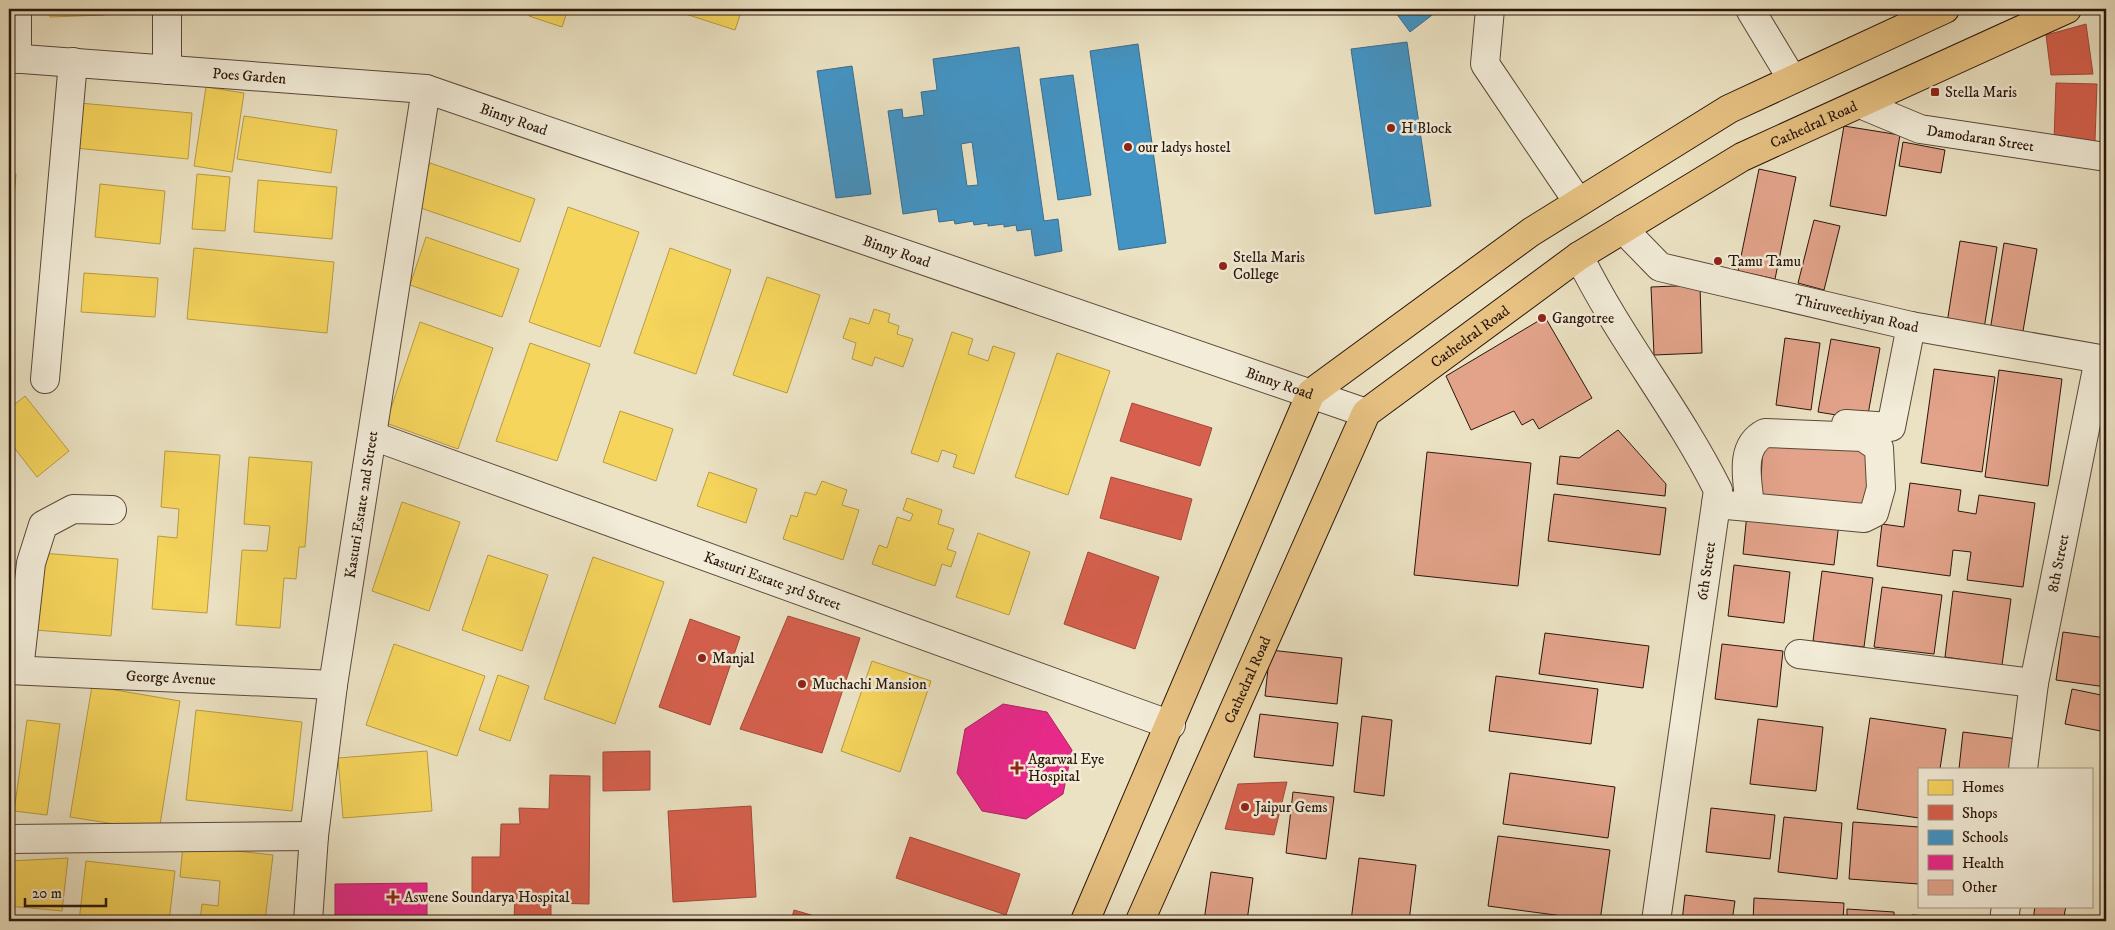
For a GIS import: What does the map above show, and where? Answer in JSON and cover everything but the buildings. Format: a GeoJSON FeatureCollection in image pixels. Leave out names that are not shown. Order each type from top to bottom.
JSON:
{"type":"FeatureCollection","features":[{"type":"Feature","properties":{"kind":"main road"},"geometry":{"type":"LineString","coordinates":[[1085,921],[1311,393],[1530,232],[1729,108],[1945,9]]}},
{"type":"Feature","properties":{"kind":"main road","name":"Cathedral Road"},"geometry":{"type":"LineString","coordinates":[[1140,921],[1366,413],[1579,256],[1742,157],[2067,9]]}},
{"type":"Feature","properties":{"kind":"street"},"geometry":{"type":"LineString","coordinates":[[13,58],[17,9]]}},
{"type":"Feature","properties":{"kind":"street"},"geometry":{"type":"LineString","coordinates":[[167,9],[167,70]]}},
{"type":"Feature","properties":{"kind":"street"},"geometry":{"type":"LineString","coordinates":[[1490,9],[1485,64],[1578,202]]}},
{"type":"Feature","properties":{"kind":"street"},"geometry":{"type":"LineString","coordinates":[[1751,10],[1792,79]]}},
{"type":"Feature","properties":{"kind":"street","name":"Poes Garden"},"geometry":{"type":"LineString","coordinates":[[13,58],[426,89]]}},
{"type":"Feature","properties":{"kind":"street"},"geometry":{"type":"LineString","coordinates":[[45,379],[73,62]]}},
{"type":"Feature","properties":{"kind":"street","name":"Binny Road"},"geometry":{"type":"LineString","coordinates":[[426,89],[1366,413]]}},
{"type":"Feature","properties":{"kind":"street","name":"Kasturi Estate 2nd Street"},"geometry":{"type":"LineString","coordinates":[[308,921],[314,836],[333,685],[374,436],[426,89]]}},
{"type":"Feature","properties":{"kind":"street","name":"Damodaran Street"},"geometry":{"type":"LineString","coordinates":[[1860,104],[1920,129],[2106,157]]}},
{"type":"Feature","properties":{"kind":"street","name":"Thiruveethiyan Road"},"geometry":{"type":"LineString","coordinates":[[1623,230],[1660,267],[1911,326],[2103,359]]}},
{"type":"Feature","properties":{"kind":"street","name":"6th Street"},"geometry":{"type":"LineString","coordinates":[[1579,256],[1598,295],[1699,452],[1718,490],[1656,921]]}},
{"type":"Feature","properties":{"kind":"street"},"geometry":{"type":"LineString","coordinates":[[1780,418],[1891,427],[1911,326]]}},
{"type":"Feature","properties":{"kind":"street","name":"8th Street"},"geometry":{"type":"LineString","coordinates":[[2023,768],[2034,683],[2103,359]]}},
{"type":"Feature","properties":{"kind":"street"},"geometry":{"type":"LineString","coordinates":[[1716,504],[1864,518],[1874,513],[1881,488],[1879,448],[1864,438],[1765,433],[1755,438],[1746,455],[1750,507]]}},
{"type":"Feature","properties":{"kind":"street","name":"Kasturi Estate 3rd Street"},"geometry":{"type":"LineString","coordinates":[[374,436],[1170,725]]}},
{"type":"Feature","properties":{"kind":"street"},"geometry":{"type":"LineString","coordinates":[[14,670],[31,562],[43,525],[73,509],[112,510]]}},
{"type":"Feature","properties":{"kind":"street"},"geometry":{"type":"LineString","coordinates":[[1799,654],[2034,683]]}},
{"type":"Feature","properties":{"kind":"street","name":"George Avenue"},"geometry":{"type":"LineString","coordinates":[[14,670],[333,685]]}},
{"type":"Feature","properties":{"kind":"street"},"geometry":{"type":"LineString","coordinates":[[9,839],[314,836]]}},
{"type":"Feature","properties":{"kind":"street"},"geometry":{"type":"LineString","coordinates":[[2004,921],[2006,908]]}},
{"type":"Feature","properties":{"kind":"place","name":"Stella Maris"},"geometry":{"type":"Point","coordinates":[1935,92]}},
{"type":"Feature","properties":{"kind":"place","name":"H Block"},"geometry":{"type":"Point","coordinates":[1391,128]}},
{"type":"Feature","properties":{"kind":"place","name":"our ladys hostel"},"geometry":{"type":"Point","coordinates":[1128,147]}},
{"type":"Feature","properties":{"kind":"place","name":"Tamu Tamu"},"geometry":{"type":"Point","coordinates":[1718,261]}},
{"type":"Feature","properties":{"kind":"place","name":"Stella Maris College"},"geometry":{"type":"Point","coordinates":[1223,266]}},
{"type":"Feature","properties":{"kind":"place","name":"Gangotree"},"geometry":{"type":"Point","coordinates":[1542,318]}},
{"type":"Feature","properties":{"kind":"place","name":"Manjal"},"geometry":{"type":"Point","coordinates":[702,658]}},
{"type":"Feature","properties":{"kind":"place","name":"Muchachi Mansion"},"geometry":{"type":"Point","coordinates":[802,684]}},
{"type":"Feature","properties":{"kind":"place","name":"Agarwal Eye Hospital"},"geometry":{"type":"Point","coordinates":[1017,768]}},
{"type":"Feature","properties":{"kind":"place","name":"Jaipur Gems"},"geometry":{"type":"Point","coordinates":[1245,807]}},
{"type":"Feature","properties":{"kind":"place","name":"Aswene Soundarya Hospital"},"geometry":{"type":"Point","coordinates":[393,897]}}]}
